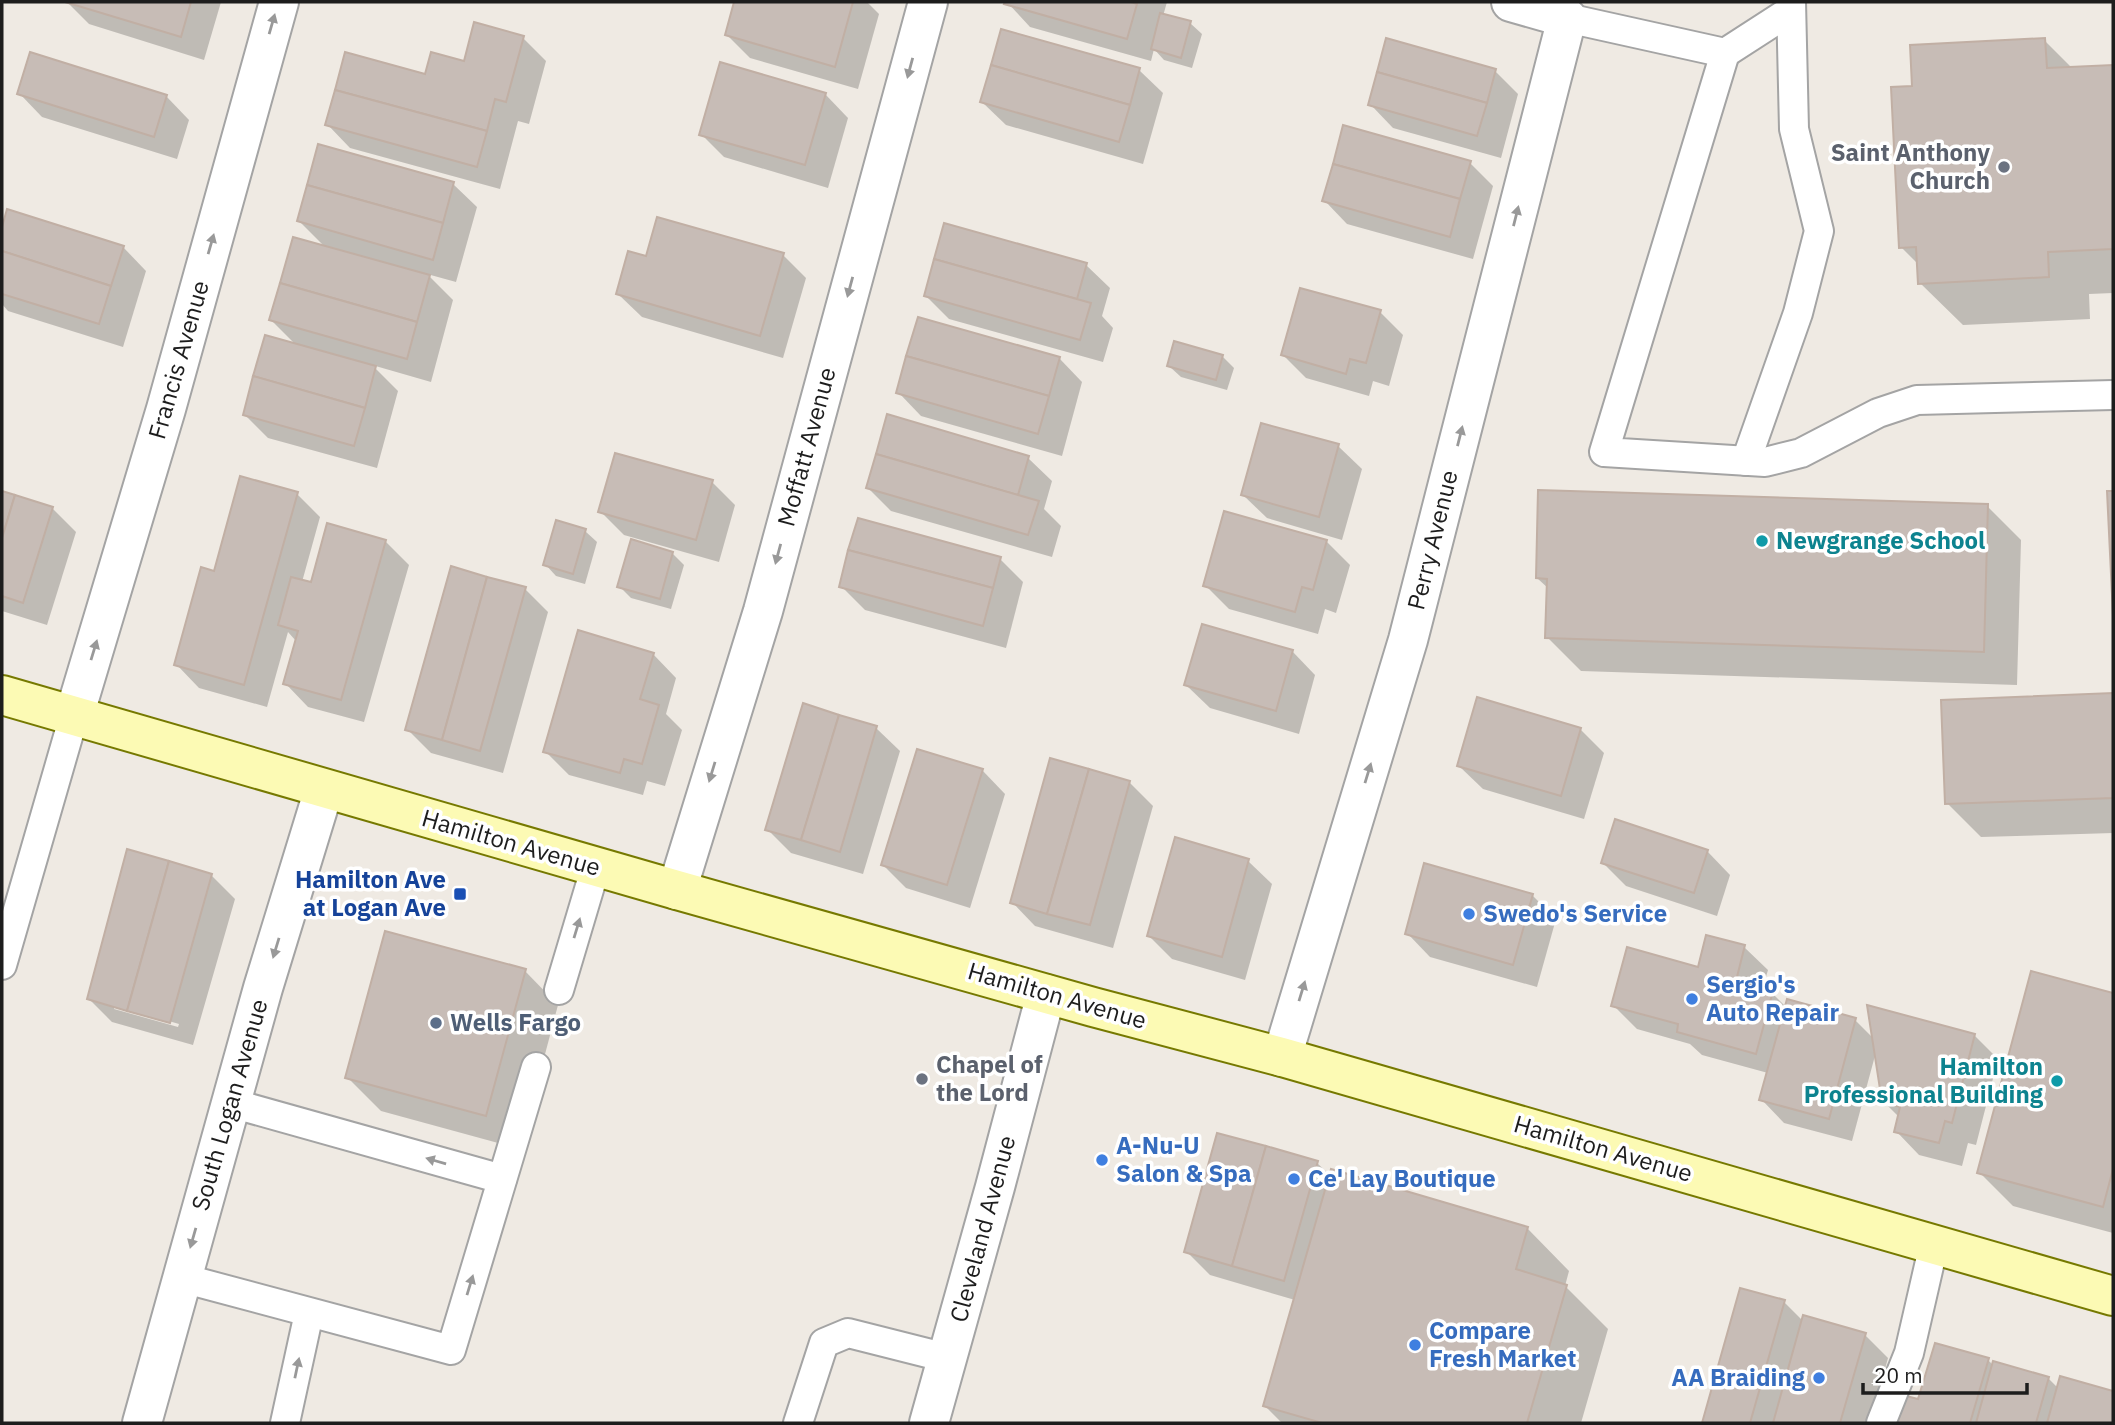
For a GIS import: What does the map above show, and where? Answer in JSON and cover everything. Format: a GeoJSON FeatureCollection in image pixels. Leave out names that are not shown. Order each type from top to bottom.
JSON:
{"type":"FeatureCollection","features":[{"type":"Feature","properties":{"kind":"main road","name":"Hamilton Avenue"},"geometry":{"type":"LineString","coordinates":[[2,695],[677,890],[1282,1057],[2113,1296]]}},
{"type":"Feature","properties":{"kind":"street","name":"Francis Avenue"},"geometry":{"type":"LineString","coordinates":[[74,716],[166,409],[279,2]]}},
{"type":"Feature","properties":{"kind":"street","name":"Moffatt Avenue"},"geometry":{"type":"LineString","coordinates":[[677,890],[762,611],[928,2]]}},
{"type":"Feature","properties":{"kind":"street"},"geometry":{"type":"LineString","coordinates":[[1511,2],[1567,18]]}},
{"type":"Feature","properties":{"kind":"street","name":"Perry Avenue"},"geometry":{"type":"LineString","coordinates":[[1282,1057],[1408,640],[1567,18]]}},
{"type":"Feature","properties":{"kind":"street","name":"South Logan Avenue"},"geometry":{"type":"LineString","coordinates":[[142,1423],[231,1102],[324,789]]}},
{"type":"Feature","properties":{"kind":"street","name":"Cleveland Avenue"},"geometry":{"type":"LineString","coordinates":[[929,1423],[1046,994]]}},
{"type":"Feature","properties":{"kind":"lane"},"geometry":{"type":"LineString","coordinates":[[1791,6],[1725,53],[1604,452],[1765,462],[1801,453],[1878,413],[1917,400],[2113,395]]}},
{"type":"Feature","properties":{"kind":"lane"},"geometry":{"type":"LineString","coordinates":[[1746,461],[1798,313],[1819,231],[1794,129],[1791,6]]}},
{"type":"Feature","properties":{"kind":"lane"},"geometry":{"type":"LineString","coordinates":[[1567,18],[1725,53]]}},
{"type":"Feature","properties":{"kind":"lane"},"geometry":{"type":"LineString","coordinates":[[2,965],[74,716]]}},
{"type":"Feature","properties":{"kind":"lane"},"geometry":{"type":"LineString","coordinates":[[559,990],[596,866]]}},
{"type":"Feature","properties":{"kind":"lane"},"geometry":{"type":"LineString","coordinates":[[182,1278],[451,1350],[536,1067]]}},
{"type":"Feature","properties":{"kind":"lane"},"geometry":{"type":"LineString","coordinates":[[231,1102],[502,1179]]}},
{"type":"Feature","properties":{"kind":"lane"},"geometry":{"type":"LineString","coordinates":[[1881,1423],[1909,1353],[1934,1244]]}},
{"type":"Feature","properties":{"kind":"lane"},"geometry":{"type":"LineString","coordinates":[[285,1423],[309,1312]]}},
{"type":"Feature","properties":{"kind":"lane"},"geometry":{"type":"LineString","coordinates":[[799,1423],[824,1343],[848,1333],[947,1359]]}},
{"type":"Feature","properties":{"kind":"building"},"geometry":{"type":"Polygon","coordinates":[[[65,2],[191,2],[181,37],[65,2]]]}},
{"type":"Feature","properties":{"kind":"building"},"geometry":{"type":"Polygon","coordinates":[[[734,2],[853,2],[835,67],[725,35],[734,2]]]}},
{"type":"Feature","properties":{"kind":"building"},"geometry":{"type":"Polygon","coordinates":[[[1004,4],[1137,4],[1127,39],[1004,4]]]}},
{"type":"Feature","properties":{"kind":"building"},"geometry":{"type":"Polygon","coordinates":[[[1160,13],[1191,21],[1181,58],[1151,49],[1160,13]]]}},
{"type":"Feature","properties":{"kind":"building"},"geometry":{"type":"Polygon","coordinates":[[[474,22],[524,36],[506,102],[495,99],[487,131],[335,90],[345,52],[425,74],[431,52],[464,61],[474,22]]]}},
{"type":"Feature","properties":{"kind":"building"},"geometry":{"type":"Polygon","coordinates":[[[1001,29],[1140,68],[1130,105],[991,65],[1001,29]]]}},
{"type":"Feature","properties":{"kind":"building"},"geometry":{"type":"Polygon","coordinates":[[[1386,38],[1496,69],[1487,103],[1377,72],[1386,38]]]}},
{"type":"Feature","properties":{"kind":"building","name":"Saint Anthony Church"},"geometry":{"type":"Polygon","coordinates":[[[2045,38],[2047,68],[2113,65],[2113,249],[2048,252],[2049,277],[1918,284],[1916,247],[1899,248],[1891,87],[1912,86],[1910,45],[2045,38]]]}},
{"type":"Feature","properties":{"kind":"building"},"geometry":{"type":"Polygon","coordinates":[[[30,52],[167,95],[154,137],[17,94],[30,52]]]}},
{"type":"Feature","properties":{"kind":"building"},"geometry":{"type":"Polygon","coordinates":[[[720,62],[826,93],[805,165],[699,135],[720,62]]]}},
{"type":"Feature","properties":{"kind":"building"},"geometry":{"type":"Polygon","coordinates":[[[991,65],[1130,105],[1119,142],[980,102],[991,65]]]}},
{"type":"Feature","properties":{"kind":"building"},"geometry":{"type":"Polygon","coordinates":[[[1377,72],[1487,103],[1477,136],[1368,105],[1377,72]]]}},
{"type":"Feature","properties":{"kind":"building"},"geometry":{"type":"Polygon","coordinates":[[[335,90],[487,131],[477,167],[325,125],[335,90]]]}},
{"type":"Feature","properties":{"kind":"building"},"geometry":{"type":"Polygon","coordinates":[[[1343,125],[1471,161],[1460,199],[1333,164],[1343,125]]]}},
{"type":"Feature","properties":{"kind":"building"},"geometry":{"type":"Polygon","coordinates":[[[318,144],[454,182],[443,223],[307,185],[318,144]]]}},
{"type":"Feature","properties":{"kind":"building"},"geometry":{"type":"Polygon","coordinates":[[[1333,164],[1460,199],[1450,237],[1322,201],[1333,164]]]}},
{"type":"Feature","properties":{"kind":"building"},"geometry":{"type":"Polygon","coordinates":[[[307,185],[443,223],[433,260],[297,221],[307,185]]]}},
{"type":"Feature","properties":{"kind":"building"},"geometry":{"type":"Polygon","coordinates":[[[7,209],[124,246],[111,286],[2,251],[2,227],[7,209]]]}},
{"type":"Feature","properties":{"kind":"building"},"geometry":{"type":"Polygon","coordinates":[[[657,217],[784,253],[760,336],[616,294],[628,251],[646,256],[657,217]]]}},
{"type":"Feature","properties":{"kind":"building"},"geometry":{"type":"Polygon","coordinates":[[[944,223],[1087,263],[1077,299],[934,259],[944,223]]]}},
{"type":"Feature","properties":{"kind":"building"},"geometry":{"type":"Polygon","coordinates":[[[293,237],[430,275],[417,322],[280,283],[293,237]]]}},
{"type":"Feature","properties":{"kind":"building"},"geometry":{"type":"Polygon","coordinates":[[[2,251],[111,286],[99,324],[2,294],[2,251]]]}},
{"type":"Feature","properties":{"kind":"building"},"geometry":{"type":"Polygon","coordinates":[[[934,259],[1091,303],[1080,340],[924,296],[934,259]]]}},
{"type":"Feature","properties":{"kind":"building"},"geometry":{"type":"Polygon","coordinates":[[[280,283],[417,322],[407,359],[269,320],[280,283]]]}},
{"type":"Feature","properties":{"kind":"building"},"geometry":{"type":"Polygon","coordinates":[[[1300,288],[1381,310],[1366,363],[1350,359],[1346,374],[1281,355],[1300,288]]]}},
{"type":"Feature","properties":{"kind":"building"},"geometry":{"type":"Polygon","coordinates":[[[918,317],[1060,357],[1049,396],[906,356],[918,317]]]}},
{"type":"Feature","properties":{"kind":"building"},"geometry":{"type":"Polygon","coordinates":[[[265,335],[376,366],[365,408],[253,376],[265,335]]]}},
{"type":"Feature","properties":{"kind":"building"},"geometry":{"type":"Polygon","coordinates":[[[1174,341],[1223,355],[1216,380],[1167,366],[1174,341]]]}},
{"type":"Feature","properties":{"kind":"building"},"geometry":{"type":"Polygon","coordinates":[[[906,356],[1049,396],[1038,434],[896,393],[906,356]]]}},
{"type":"Feature","properties":{"kind":"building"},"geometry":{"type":"Polygon","coordinates":[[[253,376],[365,408],[354,446],[243,415],[253,376]]]}},
{"type":"Feature","properties":{"kind":"building"},"geometry":{"type":"Polygon","coordinates":[[[887,414],[1029,456],[1018,495],[876,454],[887,414]]]}},
{"type":"Feature","properties":{"kind":"building"},"geometry":{"type":"Polygon","coordinates":[[[1261,423],[1339,444],[1319,517],[1241,495],[1261,423]]]}},
{"type":"Feature","properties":{"kind":"building"},"geometry":{"type":"Polygon","coordinates":[[[615,453],[713,480],[696,540],[598,512],[615,453]]]}},
{"type":"Feature","properties":{"kind":"building"},"geometry":{"type":"Polygon","coordinates":[[[876,454],[1039,501],[1028,535],[866,488],[876,454]]]}},
{"type":"Feature","properties":{"kind":"building"},"geometry":{"type":"Polygon","coordinates":[[[240,476],[298,492],[244,685],[174,665],[201,567],[214,571],[240,476]]]}},
{"type":"Feature","properties":{"kind":"building","name":"Newgrange School"},"geometry":{"type":"Polygon","coordinates":[[[1538,490],[1988,504],[1984,652],[1545,638],[1547,579],[1536,578],[1538,490]]]}},
{"type":"Feature","properties":{"kind":"building"},"geometry":{"type":"Polygon","coordinates":[[[2,491],[15,495],[2,538],[2,491]]]}},
{"type":"Feature","properties":{"kind":"building"},"geometry":{"type":"Polygon","coordinates":[[[2107,491],[2113,491],[2113,616],[2107,491]]]}},
{"type":"Feature","properties":{"kind":"building"},"geometry":{"type":"Polygon","coordinates":[[[15,495],[53,507],[23,603],[2,596],[2,538],[15,495]]]}},
{"type":"Feature","properties":{"kind":"building"},"geometry":{"type":"Polygon","coordinates":[[[1224,511],[1327,540],[1313,590],[1302,587],[1295,612],[1203,586],[1224,511]]]}},
{"type":"Feature","properties":{"kind":"building"},"geometry":{"type":"Polygon","coordinates":[[[858,518],[1001,557],[993,588],[848,550],[858,518]]]}},
{"type":"Feature","properties":{"kind":"building"},"geometry":{"type":"Polygon","coordinates":[[[556,520],[586,529],[573,574],[543,565],[556,520]]]}},
{"type":"Feature","properties":{"kind":"building"},"geometry":{"type":"Polygon","coordinates":[[[327,523],[386,540],[341,700],[283,684],[298,631],[278,625],[291,577],[311,582],[327,523]]]}},
{"type":"Feature","properties":{"kind":"building"},"geometry":{"type":"Polygon","coordinates":[[[631,539],[673,552],[660,599],[617,587],[631,539]]]}},
{"type":"Feature","properties":{"kind":"building"},"geometry":{"type":"Polygon","coordinates":[[[848,550],[993,588],[983,626],[839,587],[848,550]]]}},
{"type":"Feature","properties":{"kind":"building"},"geometry":{"type":"Polygon","coordinates":[[[451,566],[487,577],[442,740],[405,730],[451,566]]]}},
{"type":"Feature","properties":{"kind":"building"},"geometry":{"type":"Polygon","coordinates":[[[487,577],[526,587],[480,751],[442,740],[487,577]]]}},
{"type":"Feature","properties":{"kind":"building"},"geometry":{"type":"Polygon","coordinates":[[[1202,624],[1293,650],[1276,711],[1184,685],[1202,624]]]}},
{"type":"Feature","properties":{"kind":"building"},"geometry":{"type":"Polygon","coordinates":[[[578,630],[654,653],[640,699],[659,705],[642,764],[624,759],[620,773],[543,752],[578,630]]]}},
{"type":"Feature","properties":{"kind":"building"},"geometry":{"type":"Polygon","coordinates":[[[2113,693],[2113,798],[1945,804],[1941,700],[2113,693]]]}},
{"type":"Feature","properties":{"kind":"building"},"geometry":{"type":"Polygon","coordinates":[[[1477,697],[1581,728],[1561,796],[1457,766],[1477,697]]]}},
{"type":"Feature","properties":{"kind":"building"},"geometry":{"type":"Polygon","coordinates":[[[803,703],[839,715],[801,840],[765,830],[803,703]]]}},
{"type":"Feature","properties":{"kind":"building"},"geometry":{"type":"Polygon","coordinates":[[[839,715],[877,726],[840,852],[801,840],[839,715]]]}},
{"type":"Feature","properties":{"kind":"building"},"geometry":{"type":"Polygon","coordinates":[[[917,749],[983,769],[947,885],[881,865],[917,749]]]}},
{"type":"Feature","properties":{"kind":"building"},"geometry":{"type":"Polygon","coordinates":[[[1050,758],[1089,769],[1047,914],[1010,903],[1050,758]]]}},
{"type":"Feature","properties":{"kind":"building"},"geometry":{"type":"Polygon","coordinates":[[[1089,769],[1130,781],[1090,925],[1047,914],[1089,769]]]}},
{"type":"Feature","properties":{"kind":"building"},"geometry":{"type":"Polygon","coordinates":[[[1615,819],[1708,850],[1694,893],[1601,863],[1615,819]]]}},
{"type":"Feature","properties":{"kind":"building"},"geometry":{"type":"Polygon","coordinates":[[[1175,837],[1249,859],[1222,957],[1147,936],[1175,837]]]}},
{"type":"Feature","properties":{"kind":"building"},"geometry":{"type":"Polygon","coordinates":[[[127,849],[169,861],[127,1011],[87,999],[127,849]]]}},
{"type":"Feature","properties":{"kind":"building"},"geometry":{"type":"Polygon","coordinates":[[[169,861],[212,874],[170,1023],[127,1011],[169,861]]]}},
{"type":"Feature","properties":{"kind":"building","name":"Swedo's Service"},"geometry":{"type":"Polygon","coordinates":[[[1424,863],[1533,894],[1513,965],[1405,934],[1424,863]]]}},
{"type":"Feature","properties":{"kind":"building","name":"Wells Fargo"},"geometry":{"type":"Polygon","coordinates":[[[385,931],[526,969],[486,1116],[345,1078],[385,931]]]}},
{"type":"Feature","properties":{"kind":"building","name":"Sergio's Auto Repair"},"geometry":{"type":"Polygon","coordinates":[[[1706,935],[1745,945],[1736,981],[1773,991],[1756,1054],[1677,1032],[1678,1024],[1611,1006],[1627,947],[1698,967],[1706,935]]]}},
{"type":"Feature","properties":{"kind":"building","name":"Hamilton Professional Building"},"geometry":{"type":"Polygon","coordinates":[[[2031,971],[2113,993],[2113,1169],[2103,1207],[1977,1173],[2031,971]]]}},
{"type":"Feature","properties":{"kind":"building"},"geometry":{"type":"Polygon","coordinates":[[[1787,999],[1856,1018],[1829,1119],[1759,1100],[1787,999]]]}},
{"type":"Feature","properties":{"kind":"building"},"geometry":{"type":"Polygon","coordinates":[[[1867,1005],[1975,1034],[1952,1123],[1945,1121],[1939,1143],[1894,1132],[1900,1107],[1882,1102],[1867,1005]]]}},
{"type":"Feature","properties":{"kind":"building"},"geometry":{"type":"Polygon","coordinates":[[[1217,1133],[1266,1146],[1232,1266],[1184,1252],[1217,1133]]]}},
{"type":"Feature","properties":{"kind":"building"},"geometry":{"type":"Polygon","coordinates":[[[1266,1146],[1318,1161],[1284,1281],[1232,1266],[1266,1146]]]}},
{"type":"Feature","properties":{"kind":"building","name":"Compare Fresh Market"},"geometry":{"type":"Polygon","coordinates":[[[1331,1169],[1528,1227],[1516,1269],[1567,1285],[1527,1423],[1322,1423],[1263,1406],[1331,1169]]]}},
{"type":"Feature","properties":{"kind":"building"},"geometry":{"type":"Polygon","coordinates":[[[1740,1288],[1785,1300],[1750,1423],[1702,1423],[1740,1288]]]}},
{"type":"Feature","properties":{"kind":"building","name":"AA Braiding"},"geometry":{"type":"Polygon","coordinates":[[[1803,1315],[1866,1333],[1840,1423],[1773,1423],[1803,1315]]]}},
{"type":"Feature","properties":{"kind":"building"},"geometry":{"type":"Polygon","coordinates":[[[1935,1343],[1989,1358],[1970,1423],[1894,1423],[1902,1395],[1918,1399],[1935,1343]]]}},
{"type":"Feature","properties":{"kind":"building"},"geometry":{"type":"Polygon","coordinates":[[[1993,1361],[2049,1377],[2036,1423],[1976,1423],[1993,1361]]]}},
{"type":"Feature","properties":{"kind":"building"},"geometry":{"type":"Polygon","coordinates":[[[2060,1376],[2113,1391],[2113,1423],[2047,1423],[2060,1376]]]}},
{"type":"Feature","properties":{"kind":"place","name":"Saint Anthony Church"},"geometry":{"type":"Point","coordinates":[2004,167]}},
{"type":"Feature","properties":{"kind":"place","name":"Newgrange School"},"geometry":{"type":"Point","coordinates":[1762,541]}},
{"type":"Feature","properties":{"kind":"place","name":"Hamilton Ave at Logan Ave"},"geometry":{"type":"Point","coordinates":[460,894]}},
{"type":"Feature","properties":{"kind":"place","name":"Swedo's Service"},"geometry":{"type":"Point","coordinates":[1469,914]}},
{"type":"Feature","properties":{"kind":"place","name":"Sergio's Auto Repair"},"geometry":{"type":"Point","coordinates":[1692,999]}},
{"type":"Feature","properties":{"kind":"place","name":"Wells Fargo"},"geometry":{"type":"Point","coordinates":[436,1023]}},
{"type":"Feature","properties":{"kind":"place","name":"Chapel of the Lord"},"geometry":{"type":"Point","coordinates":[922,1079]}},
{"type":"Feature","properties":{"kind":"place","name":"Hamilton Professional Building"},"geometry":{"type":"Point","coordinates":[2057,1081]}},
{"type":"Feature","properties":{"kind":"place","name":"A-Nu-U Salon & Spa"},"geometry":{"type":"Point","coordinates":[1102,1160]}},
{"type":"Feature","properties":{"kind":"place","name":"Ce' Lay Boutique"},"geometry":{"type":"Point","coordinates":[1294,1179]}},
{"type":"Feature","properties":{"kind":"place","name":"Compare Fresh Market"},"geometry":{"type":"Point","coordinates":[1415,1345]}},
{"type":"Feature","properties":{"kind":"place","name":"AA Braiding"},"geometry":{"type":"Point","coordinates":[1819,1378]}}]}
